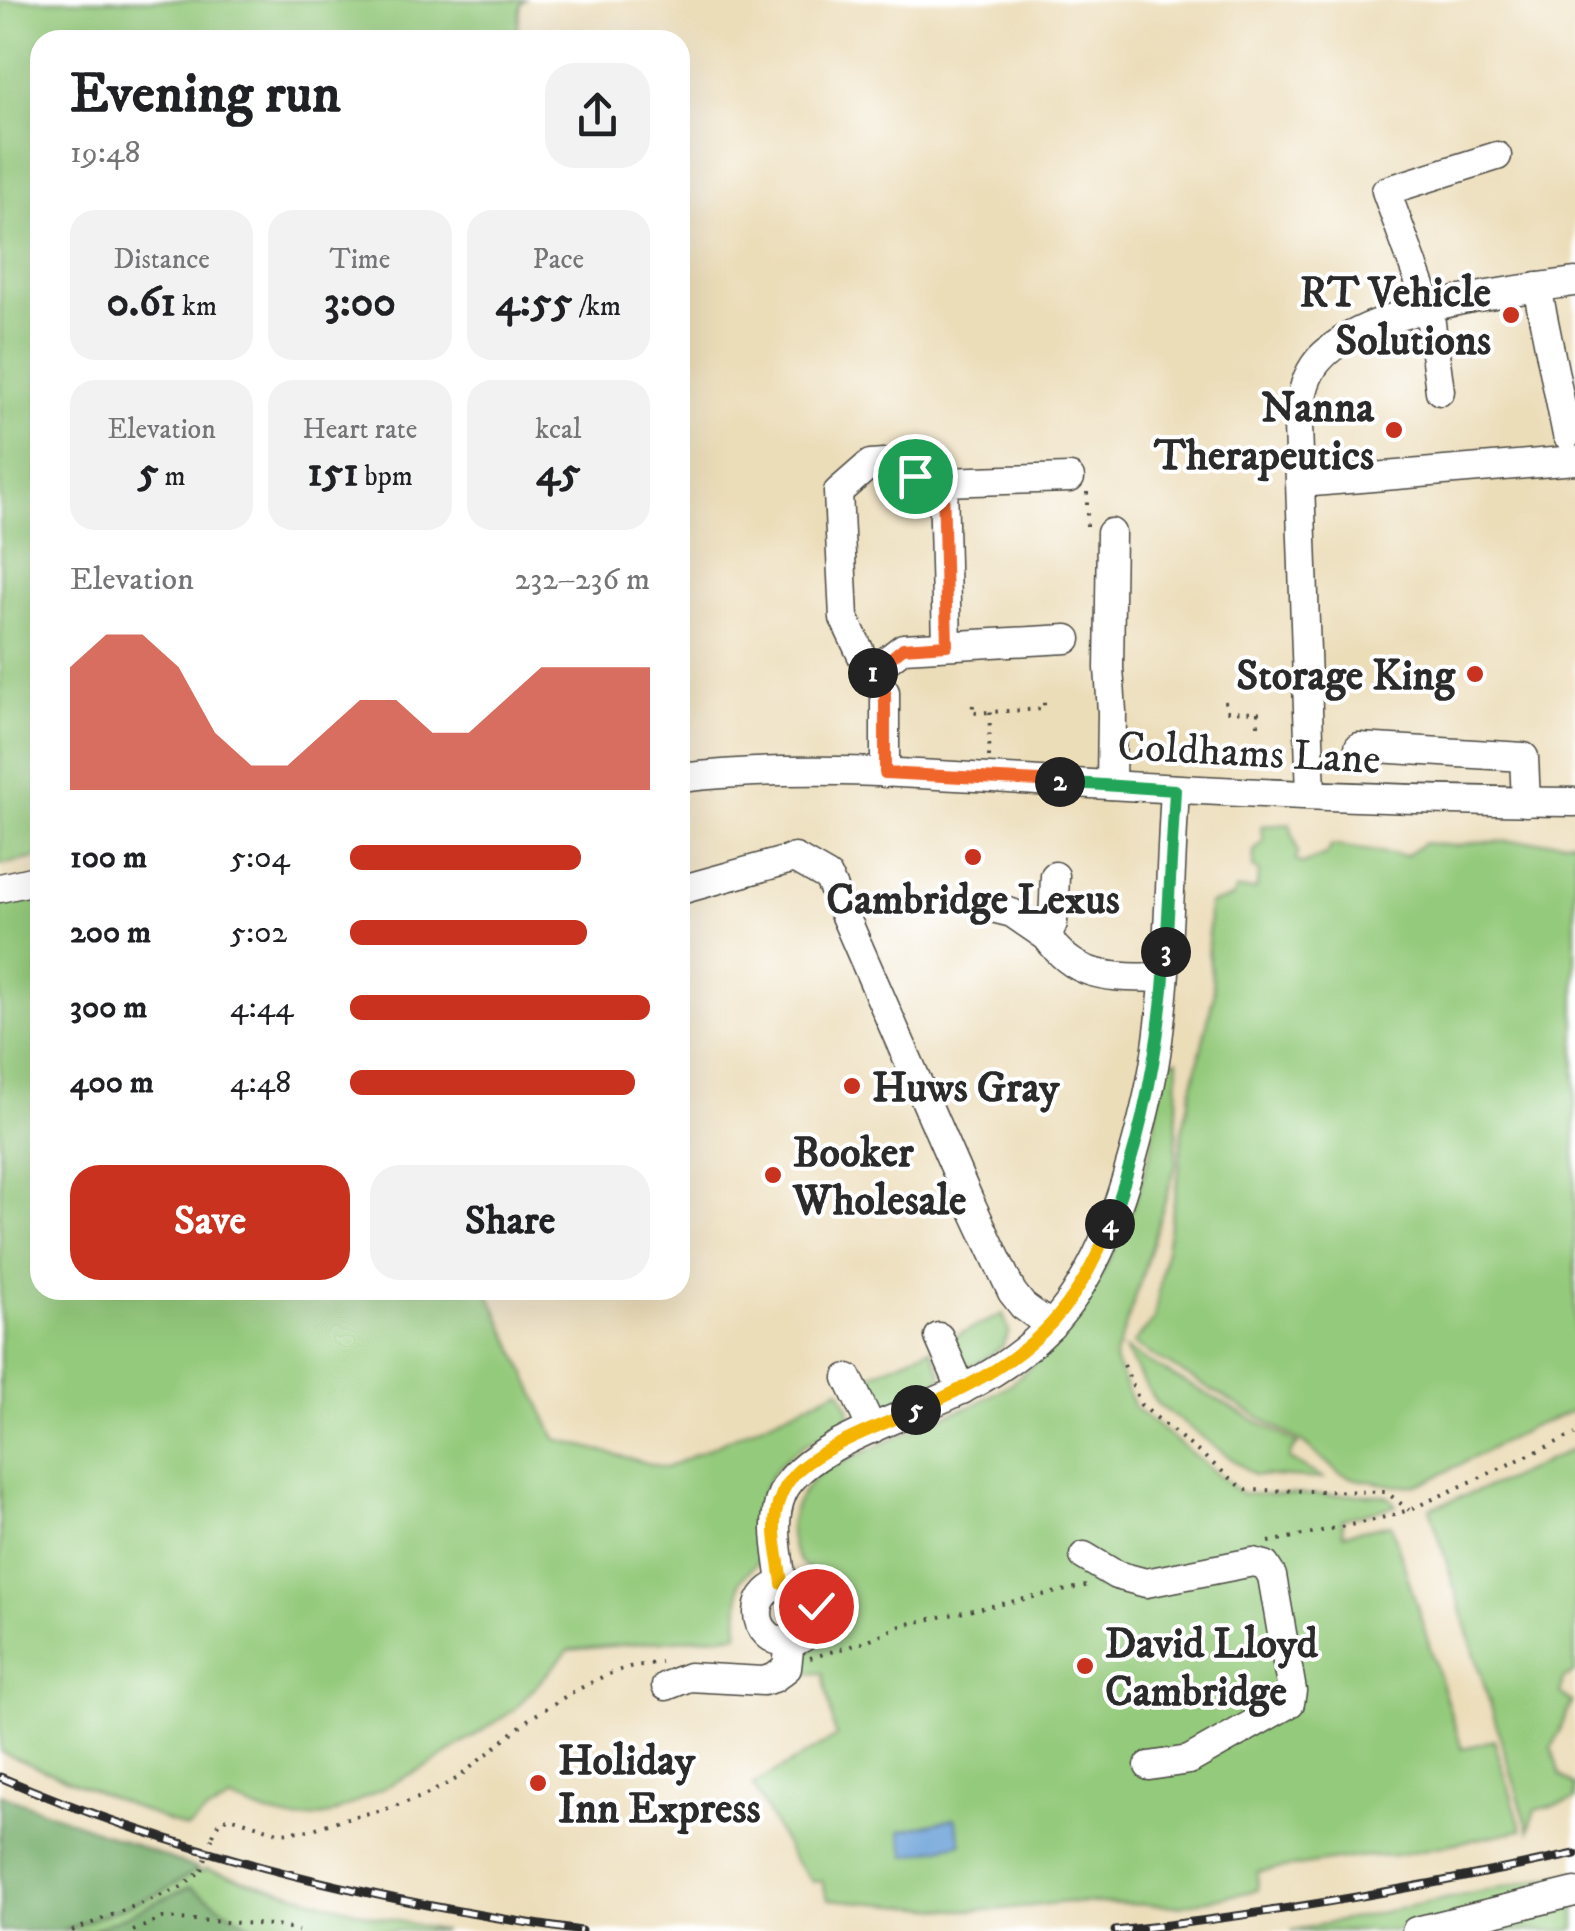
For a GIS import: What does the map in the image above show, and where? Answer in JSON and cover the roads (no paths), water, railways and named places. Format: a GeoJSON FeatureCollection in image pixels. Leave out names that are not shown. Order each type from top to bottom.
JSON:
{"type":"FeatureCollection","features":[{"type":"Feature","properties":{"kind":"street"},"geometry":{"type":"LineString","coordinates":[[1440,391],[1428,308],[1386,191],[1497,156]]}},
{"type":"Feature","properties":{"kind":"street"},"geometry":{"type":"LineString","coordinates":[[1311,795],[1298,425],[1304,384],[1316,362],[1359,330],[1428,308],[1575,282]]}},
{"type":"Feature","properties":{"kind":"street"},"geometry":{"type":"LineString","coordinates":[[1529,289],[1542,396]]}},
{"type":"Feature","properties":{"kind":"street"},"geometry":{"type":"LineString","coordinates":[[1300,483],[1521,476],[1571,447],[1529,289]]}},
{"type":"Feature","properties":{"kind":"street"},"geometry":{"type":"LineString","coordinates":[[885,773],[885,692],[844,618],[838,492],[870,464],[898,462],[915,476],[930,475],[943,482],[1070,478]]}},
{"type":"Feature","properties":{"kind":"street"},"geometry":{"type":"LineString","coordinates":[[943,482],[947,645]]}},
{"type":"Feature","properties":{"kind":"street"},"geometry":{"type":"LineString","coordinates":[[1111,532],[1111,786]]}},
{"type":"Feature","properties":{"kind":"street"},"geometry":{"type":"LineString","coordinates":[[872,672],[903,648],[1067,639]]}},
{"type":"Feature","properties":{"kind":"street"},"geometry":{"type":"LineString","coordinates":[[1358,747],[1524,758],[1526,802]]}},
{"type":"Feature","properties":{"kind":"street","name":"Coldhams Lane"},"geometry":{"type":"LineString","coordinates":[[690,777],[755,771],[885,773],[1175,790],[1575,802]]}},
{"type":"Feature","properties":{"kind":"street"},"geometry":{"type":"LineString","coordinates":[[782,1584],[776,1514],[782,1493],[794,1475],[809,1462],[872,1429],[962,1390],[1004,1366],[1052,1326],[1101,1248],[1124,1184],[1158,1041],[1175,790]]}},
{"type":"Feature","properties":{"kind":"street"},"geometry":{"type":"LineString","coordinates":[[690,887],[795,858],[828,877],[1012,1292],[1023,1306],[1052,1326]]}},
{"type":"Feature","properties":{"kind":"street"},"geometry":{"type":"LineString","coordinates":[[1047,937],[1053,923],[1055,876]]}},
{"type":"Feature","properties":{"kind":"street"},"geometry":{"type":"LineString","coordinates":[[0,888],[30,880]]}},
{"type":"Feature","properties":{"kind":"street"},"geometry":{"type":"LineString","coordinates":[[988,907],[1012,914],[1047,937],[1066,960],[1092,973],[1164,978]]}},
{"type":"Feature","properties":{"kind":"street"},"geometry":{"type":"LineString","coordinates":[[939,1337],[962,1390]]}},
{"type":"Feature","properties":{"kind":"street"},"geometry":{"type":"LineString","coordinates":[[848,1378],[872,1429]]}},
{"type":"Feature","properties":{"kind":"street"},"geometry":{"type":"LineString","coordinates":[[1084,1556],[1116,1575],[1146,1582],[1253,1562],[1265,1565],[1272,1576],[1292,1692],[1290,1703],[1189,1760],[1149,1766]]}},
{"type":"Feature","properties":{"kind":"street"},"geometry":{"type":"LineString","coordinates":[[782,1584],[805,1590],[816,1606],[816,1619],[808,1632],[790,1641],[780,1641],[768,1634],[758,1614],[767,1592],[782,1584]]}},
{"type":"Feature","properties":{"kind":"street"},"geometry":{"type":"LineString","coordinates":[[666,1686],[689,1676],[763,1681],[774,1678],[787,1668],[790,1641]]}},
{"type":"Feature","properties":{"kind":"street"},"geometry":{"type":"LineString","coordinates":[[1416,1931],[1575,1892]]}},
{"type":"Feature","properties":{"kind":"water"},"geometry":{"type":"Polygon","coordinates":[[[955,1818],[962,1843],[906,1856],[900,1831],[955,1818]]]}},
{"type":"Feature","properties":{"kind":"railway"},"geometry":{"type":"LineString","coordinates":[[0,1777],[141,1831],[285,1873],[432,1906],[581,1931]]}},
{"type":"Feature","properties":{"kind":"railway"},"geometry":{"type":"LineString","coordinates":[[1115,1931],[1346,1899],[1575,1854]]}},
{"type":"Feature","properties":{"kind":"place","name":"RT Vehicle Solutions"},"geometry":{"type":"Point","coordinates":[1511,315]}},
{"type":"Feature","properties":{"kind":"place","name":"Nanna Therapeutics"},"geometry":{"type":"Point","coordinates":[1394,430]}},
{"type":"Feature","properties":{"kind":"place","name":"Storage King"},"geometry":{"type":"Point","coordinates":[1475,674]}},
{"type":"Feature","properties":{"kind":"place","name":"Cambridge Lexus"},"geometry":{"type":"Point","coordinates":[973,857]}},
{"type":"Feature","properties":{"kind":"place","name":"Huws Gray"},"geometry":{"type":"Point","coordinates":[852,1086]}},
{"type":"Feature","properties":{"kind":"place","name":"Booker Wholesale"},"geometry":{"type":"Point","coordinates":[773,1175]}},
{"type":"Feature","properties":{"kind":"place","name":"David Lloyd Cambridge"},"geometry":{"type":"Point","coordinates":[1085,1666]}},
{"type":"Feature","properties":{"kind":"place","name":"Holiday Inn Express"},"geometry":{"type":"Point","coordinates":[538,1783]}}]}
